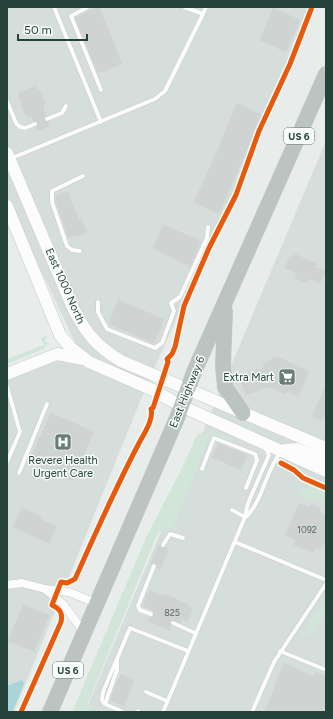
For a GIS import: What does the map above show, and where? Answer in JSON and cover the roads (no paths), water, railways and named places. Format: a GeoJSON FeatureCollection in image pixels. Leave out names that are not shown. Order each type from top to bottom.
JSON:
{"type":"FeatureCollection","features":[{"type":"Feature","properties":{"kind":"highway","name":"East Highway 6"},"geometry":{"type":"LineString","coordinates":[[50,712],[188,388],[326,74]]}},
{"type":"Feature","properties":{"kind":"highway"},"geometry":{"type":"LineString","coordinates":[[225,304],[223,366],[225,387],[243,413]]}},
{"type":"Feature","properties":{"kind":"main road","name":"East 1000 North"},"geometry":{"type":"LineString","coordinates":[[8,157],[73,308],[91,339],[109,354],[121,361],[188,388],[326,448]]}},
{"type":"Feature","properties":{"kind":"main road"},"geometry":{"type":"LineString","coordinates":[[7,174],[22,207],[33,224],[40,231]]}},
{"type":"Feature","properties":{"kind":"main road","name":"East 1000 North"},"geometry":{"type":"LineString","coordinates":[[7,206],[60,335],[83,359],[153,390],[181,406],[282,450]]}},
{"type":"Feature","properties":{"kind":"main road"},"geometry":{"type":"LineString","coordinates":[[57,354],[60,335]]}},
{"type":"Feature","properties":{"kind":"main road"},"geometry":{"type":"LineString","coordinates":[[7,374],[57,354],[83,359]]}},
{"type":"Feature","properties":{"kind":"main road"},"geometry":{"type":"LineString","coordinates":[[282,450],[297,449],[326,460]]}},
{"type":"Feature","properties":{"kind":"main road"},"geometry":{"type":"LineString","coordinates":[[282,450],[326,471]]}},
{"type":"Feature","properties":{"kind":"street"},"geometry":{"type":"LineString","coordinates":[[7,585],[22,583],[45,589],[69,592],[96,603]]}},
{"type":"Feature","properties":{"kind":"street"},"geometry":{"type":"LineString","coordinates":[[45,589],[63,604],[84,632]]}},
{"type":"Feature","properties":{"kind":"lane"},"geometry":{"type":"LineString","coordinates":[[54,7],[101,122]]}},
{"type":"Feature","properties":{"kind":"lane"},"geometry":{"type":"LineString","coordinates":[[88,7],[71,16],[101,90]]}},
{"type":"Feature","properties":{"kind":"lane"},"geometry":{"type":"LineString","coordinates":[[184,7],[203,14]]}},
{"type":"Feature","properties":{"kind":"lane"},"geometry":{"type":"LineString","coordinates":[[8,157],[101,122],[155,99],[165,91],[206,7]]}},
{"type":"Feature","properties":{"kind":"lane"},"geometry":{"type":"LineString","coordinates":[[7,101],[16,123],[20,127],[25,128],[35,124]]}},
{"type":"Feature","properties":{"kind":"lane"},"geometry":{"type":"LineString","coordinates":[[47,119],[62,113],[66,106]]}},
{"type":"Feature","properties":{"kind":"lane"},"geometry":{"type":"LineString","coordinates":[[80,251],[72,250],[67,246],[52,202],[52,191],[83,176]]}},
{"type":"Feature","properties":{"kind":"lane"},"geometry":{"type":"LineString","coordinates":[[98,302],[98,312],[107,329],[144,345],[155,348],[162,343],[174,311],[171,303],[180,296],[207,238],[208,227]]}},
{"type":"Feature","properties":{"kind":"lane"},"geometry":{"type":"LineString","coordinates":[[7,386],[20,432],[7,462]]}},
{"type":"Feature","properties":{"kind":"lane"},"geometry":{"type":"LineString","coordinates":[[19,473],[47,404]]}},
{"type":"Feature","properties":{"kind":"lane"},"geometry":{"type":"LineString","coordinates":[[202,469],[214,438],[255,454],[258,460],[246,488]]}},
{"type":"Feature","properties":{"kind":"lane"},"geometry":{"type":"LineString","coordinates":[[162,712],[245,517],[248,503],[268,456],[264,443]]}},
{"type":"Feature","properties":{"kind":"lane"},"geometry":{"type":"LineString","coordinates":[[245,517],[255,506],[274,460],[282,450]]}},
{"type":"Feature","properties":{"kind":"lane"},"geometry":{"type":"LineString","coordinates":[[232,510],[245,517]]}},
{"type":"Feature","properties":{"kind":"lane"},"geometry":{"type":"LineString","coordinates":[[163,545],[170,534],[183,538]]}},
{"type":"Feature","properties":{"kind":"lane"},"geometry":{"type":"LineString","coordinates":[[235,542],[326,580]]}},
{"type":"Feature","properties":{"kind":"lane"},"geometry":{"type":"LineString","coordinates":[[151,614],[140,610],[138,606],[154,566]]}},
{"type":"Feature","properties":{"kind":"lane"},"geometry":{"type":"LineString","coordinates":[[252,712],[280,651],[314,605],[326,584]]}},
{"type":"Feature","properties":{"kind":"lane"},"geometry":{"type":"LineString","coordinates":[[173,623],[195,633]]}},
{"type":"Feature","properties":{"kind":"lane"},"geometry":{"type":"LineString","coordinates":[[123,712],[105,704],[102,700],[103,692],[130,628],[188,651]]}},
{"type":"Feature","properties":{"kind":"lane"},"geometry":{"type":"LineString","coordinates":[[280,651],[326,670]]}},
{"type":"Feature","properties":{"kind":"lane"},"geometry":{"type":"LineString","coordinates":[[146,692],[167,700]]}},
{"type":"Feature","properties":{"kind":"water"},"geometry":{"type":"Polygon","coordinates":[[[22,680],[24,684],[12,712],[7,712],[7,686],[22,680]]]}},
{"type":"Feature","properties":{"kind":"place","name":"Extra Mart"},"geometry":{"type":"Point","coordinates":[287,377]}},
{"type":"Feature","properties":{"kind":"place","name":"Revere Health Urgent Care"},"geometry":{"type":"Point","coordinates":[63,442]}}]}
